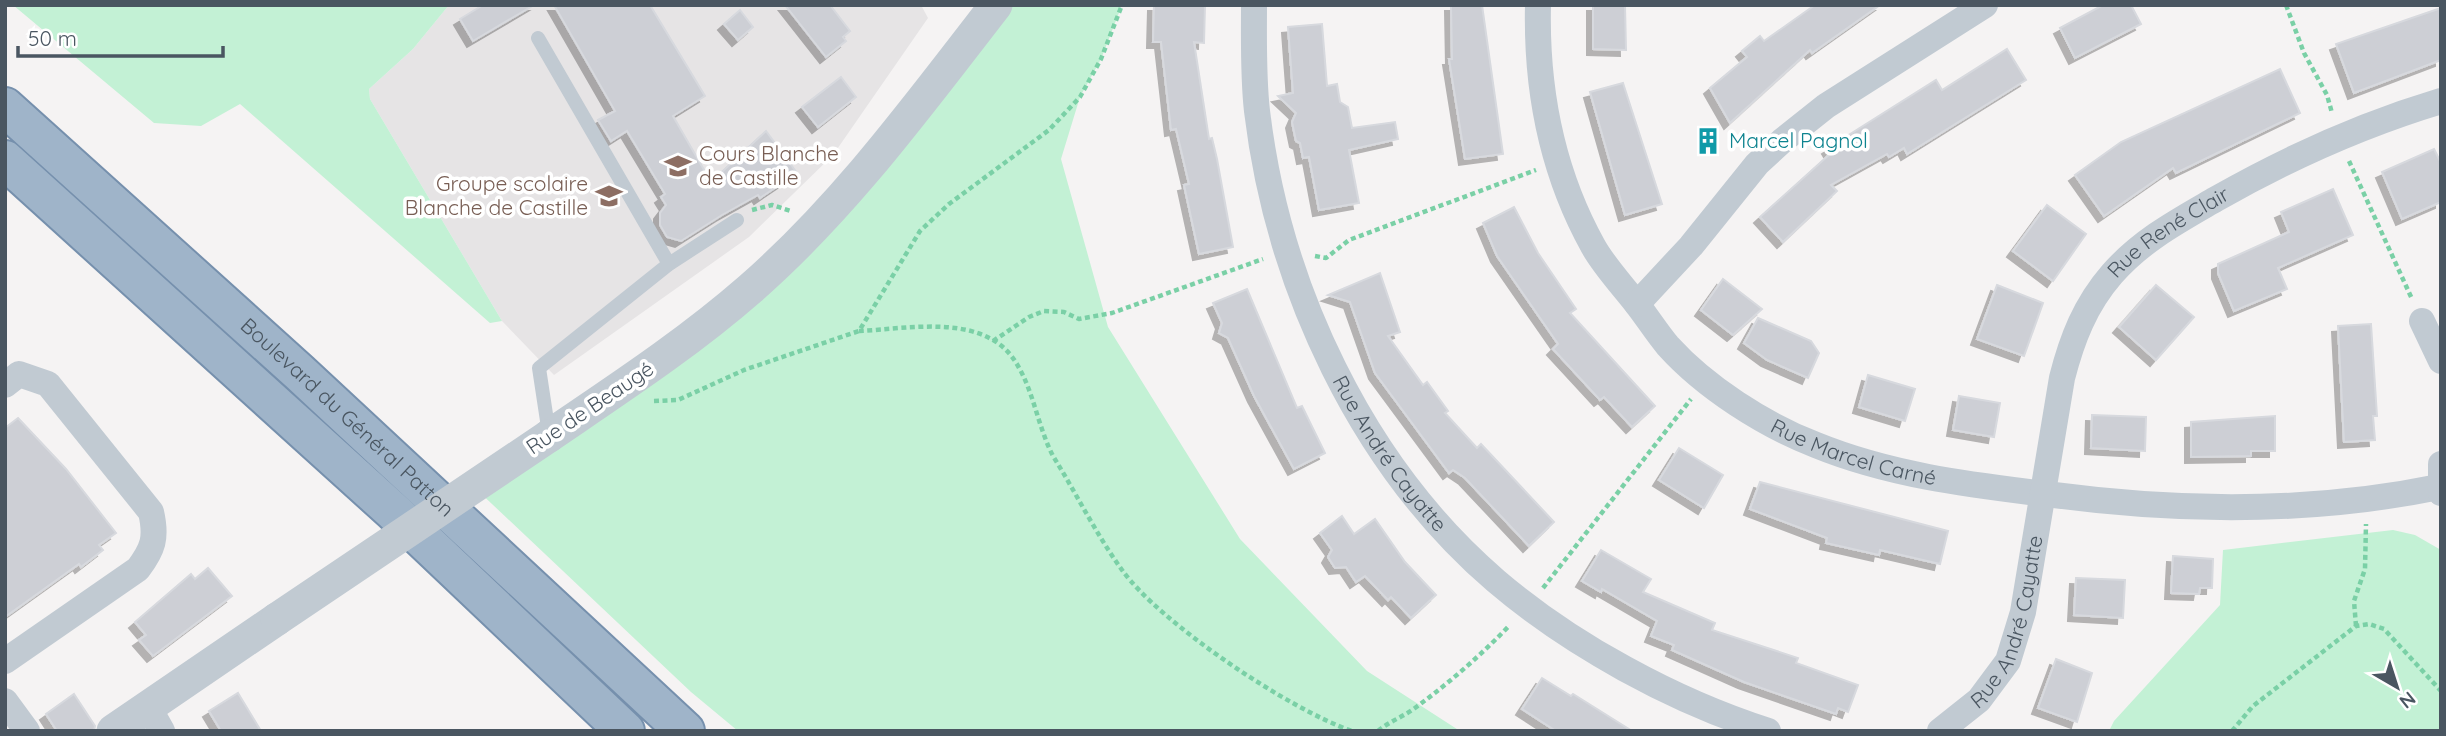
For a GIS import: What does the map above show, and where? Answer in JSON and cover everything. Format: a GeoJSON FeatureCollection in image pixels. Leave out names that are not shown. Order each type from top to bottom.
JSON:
{"type":"FeatureCollection","features":[{"type":"Feature","properties":{"kind":"highway","name":"Boulevard du Général Patton"},"geometry":{"type":"LineString","coordinates":[[5,107],[300,373],[685,728]]}},
{"type":"Feature","properties":{"kind":"highway","name":"Boulevard du Général Patton"},"geometry":{"type":"LineString","coordinates":[[5,160],[394,512],[625,731]]}},
{"type":"Feature","properties":{"kind":"street","name":"Rue de Beaugé"},"geometry":{"type":"LineString","coordinates":[[113,731],[155,719],[277,619],[693,337],[752,287],[873,163],[996,5]]}},
{"type":"Feature","properties":{"kind":"street","name":"Rue André Cayatte"},"geometry":{"type":"LineString","coordinates":[[1254,5],[1257,111],[1275,212],[1320,338],[1350,400],[1395,469],[1445,529],[1496,581],[1530,605],[1612,661],[1660,687],[1718,715],[1768,731]]}},
{"type":"Feature","properties":{"kind":"street","name":"Rue Marcel Carné"},"geometry":{"type":"LineString","coordinates":[[1538,5],[1537,45],[1542,102],[1569,196],[1594,248],[1669,347],[1706,379],[1771,422],[1813,444],[1855,460],[1912,474],[2044,494],[2175,507],[2244,507],[2367,499],[2440,481]]}},
{"type":"Feature","properties":{"kind":"street"},"geometry":{"type":"LineString","coordinates":[[1637,304],[1691,246],[1757,164],[1782,141],[1826,106],[1985,5]]}},
{"type":"Feature","properties":{"kind":"street","name":"Rue René Clair"},"geometry":{"type":"LineString","coordinates":[[2044,494],[2062,379],[2071,342],[2085,311],[2112,274],[2143,243],[2182,217],[2336,136],[2441,101]]}},
{"type":"Feature","properties":{"kind":"street"},"geometry":{"type":"LineString","coordinates":[[2422,321],[2441,361]]}},
{"type":"Feature","properties":{"kind":"street"},"geometry":{"type":"LineString","coordinates":[[5,385],[19,374],[48,384],[151,512],[156,533],[153,549],[138,569],[5,661]]}},
{"type":"Feature","properties":{"kind":"street","name":"Rue André Cayatte"},"geometry":{"type":"LineString","coordinates":[[1940,731],[1979,699],[2008,661],[2023,612],[2044,494]]}},
{"type":"Feature","properties":{"kind":"street"},"geometry":{"type":"LineString","coordinates":[[5,701],[27,731]]}},
{"type":"Feature","properties":{"kind":"lane"},"geometry":{"type":"LineString","coordinates":[[538,38],[669,264]]}},
{"type":"Feature","properties":{"kind":"lane"},"geometry":{"type":"LineString","coordinates":[[549,436],[539,368],[669,264],[737,219]]}},
{"type":"Feature","properties":{"kind":"path"},"geometry":{"type":"LineString","coordinates":[[859,331],[920,231],[949,204],[1049,130],[1080,97],[1101,59],[1122,5]]}},
{"type":"Feature","properties":{"kind":"path"},"geometry":{"type":"LineString","coordinates":[[2286,5],[2304,53],[2327,95],[2336,136],[2422,321]]}},
{"type":"Feature","properties":{"kind":"path"},"geometry":{"type":"LineString","coordinates":[[993,341],[1029,317],[1044,311],[1064,312],[1079,319],[1112,313],[1287,251],[1326,258],[1349,240],[1558,162]]}},
{"type":"Feature","properties":{"kind":"path"},"geometry":{"type":"LineString","coordinates":[[737,219],[751,210],[772,205],[790,211],[814,226]]}},
{"type":"Feature","properties":{"kind":"path"},"geometry":{"type":"LineString","coordinates":[[627,384],[654,401],[678,400],[744,370],[859,331],[945,326],[970,331],[993,341],[1012,356],[1019,367],[1053,456],[1122,570],[1140,592],[1181,626],[1252,677],[1300,707],[1352,731]]}},
{"type":"Feature","properties":{"kind":"path"},"geometry":{"type":"LineString","coordinates":[[1378,731],[1389,721],[1412,711],[1474,663],[1530,605],[1706,379]]}},
{"type":"Feature","properties":{"kind":"path"},"geometry":{"type":"LineString","coordinates":[[2356,626],[2354,601],[2365,569],[2367,499]]}},
{"type":"Feature","properties":{"kind":"path"},"geometry":{"type":"LineString","coordinates":[[2232,731],[2253,706],[2356,626],[2369,624],[2384,629],[2441,691]]}},
{"type":"Feature","properties":{"kind":"shaded area","name":"Groupe scolaire Blanche de Castille"},"geometry":{"type":"Polygon","coordinates":[[[449,5],[921,5],[928,18],[833,155],[749,237],[554,375],[502,321],[370,99],[369,89],[413,49],[449,5]]]}},
{"type":"Feature","properties":{"kind":"green space"},"geometry":{"type":"Polygon","coordinates":[[[13,5],[449,5],[413,49],[369,89],[370,99],[502,321],[490,323],[240,104],[201,126],[154,123],[13,5]]]}},
{"type":"Feature","properties":{"kind":"green space"},"geometry":{"type":"Polygon","coordinates":[[[996,5],[1122,5],[1101,59],[1080,97],[1061,159],[1108,327],[1240,539],[1367,671],[1460,731],[738,731],[691,692],[474,487],[693,337],[996,5]]]}},
{"type":"Feature","properties":{"kind":"green space"},"geometry":{"type":"Polygon","coordinates":[[[2393,530],[2415,535],[2441,550],[2441,731],[2109,731],[2114,721],[2220,605],[2223,550],[2393,530]]]}},
{"type":"Feature","properties":{"kind":"building"},"geometry":{"type":"Polygon","coordinates":[[[483,5],[534,5],[473,41],[460,19],[483,5]]]}},
{"type":"Feature","properties":{"kind":"building"},"geometry":{"type":"Polygon","coordinates":[[[554,5],[650,5],[705,96],[673,116],[711,182],[766,131],[797,173],[760,198],[758,195],[681,241],[667,237],[660,225],[660,213],[666,205],[661,197],[665,194],[627,131],[611,141],[598,120],[615,111],[554,5]]]}},
{"type":"Feature","properties":{"kind":"building"},"geometry":{"type":"Polygon","coordinates":[[[785,5],[830,5],[850,31],[843,37],[846,41],[826,57],[785,5]]]}},
{"type":"Feature","properties":{"kind":"building"},"geometry":{"type":"Polygon","coordinates":[[[1154,5],[1205,5],[1204,43],[1194,42],[1209,139],[1212,138],[1217,159],[1233,247],[1199,254],[1184,185],[1189,184],[1176,129],[1171,130],[1161,42],[1153,42],[1154,5]]]}},
{"type":"Feature","properties":{"kind":"building"},"geometry":{"type":"Polygon","coordinates":[[[1451,5],[1482,5],[1503,154],[1465,159],[1449,59],[1452,59],[1451,5]]]}},
{"type":"Feature","properties":{"kind":"building"},"geometry":{"type":"Polygon","coordinates":[[[1593,5],[1625,5],[1626,50],[1593,49],[1593,5]]]}},
{"type":"Feature","properties":{"kind":"building"},"geometry":{"type":"Polygon","coordinates":[[[1815,5],[1880,5],[1812,53],[1810,50],[1730,123],[1710,88],[1747,57],[1742,51],[1760,36],[1764,41],[1815,5]]]}},
{"type":"Feature","properties":{"kind":"building"},"geometry":{"type":"Polygon","coordinates":[[[2103,5],[2131,5],[2141,24],[2075,58],[2060,28],[2103,5]]]}},
{"type":"Feature","properties":{"kind":"building"},"geometry":{"type":"Polygon","coordinates":[[[2441,8],[2441,60],[2354,93],[2336,44],[2441,8]]]}},
{"type":"Feature","properties":{"kind":"building"},"geometry":{"type":"Polygon","coordinates":[[[740,10],[753,27],[738,40],[724,24],[740,10]]]}},
{"type":"Feature","properties":{"kind":"building"},"geometry":{"type":"Polygon","coordinates":[[[1322,24],[1327,86],[1337,84],[1340,102],[1348,107],[1352,128],[1395,122],[1398,139],[1349,150],[1359,203],[1319,210],[1309,157],[1303,158],[1300,143],[1296,141],[1292,122],[1296,113],[1278,96],[1293,93],[1288,27],[1322,24]]]}},
{"type":"Feature","properties":{"kind":"building"},"geometry":{"type":"Polygon","coordinates":[[[2007,49],[2026,80],[1907,154],[1904,148],[1889,157],[1887,154],[1831,185],[1837,191],[1783,242],[1760,217],[1831,153],[1828,148],[1936,80],[1942,90],[2007,49]]]}},
{"type":"Feature","properties":{"kind":"building"},"geometry":{"type":"Polygon","coordinates":[[[2280,69],[2300,113],[2176,173],[2173,168],[2104,216],[2075,175],[2121,142],[2280,69]]]}},
{"type":"Feature","properties":{"kind":"building"},"geometry":{"type":"Polygon","coordinates":[[[841,77],[856,97],[818,127],[802,107],[841,77]]]}},
{"type":"Feature","properties":{"kind":"building"},"geometry":{"type":"Polygon","coordinates":[[[1623,83],[1662,204],[1625,215],[1590,92],[1623,83]]]}},
{"type":"Feature","properties":{"kind":"building"},"geometry":{"type":"Polygon","coordinates":[[[2434,149],[2441,163],[2441,202],[2402,219],[2382,172],[2434,149]]]}},
{"type":"Feature","properties":{"kind":"building"},"geometry":{"type":"Polygon","coordinates":[[[2333,189],[2353,235],[2278,268],[2287,289],[2234,311],[2218,273],[2218,264],[2289,232],[2281,212],[2333,189]]]}},
{"type":"Feature","properties":{"kind":"building"},"geometry":{"type":"Polygon","coordinates":[[[2047,205],[2086,234],[2053,281],[2013,251],[2047,205]]]}},
{"type":"Feature","properties":{"kind":"building"},"geometry":{"type":"Polygon","coordinates":[[[1514,207],[1538,253],[1576,309],[1570,313],[1655,406],[1632,427],[1604,397],[1600,400],[1553,349],[1558,344],[1497,256],[1483,223],[1514,207]]]}},
{"type":"Feature","properties":{"kind":"building"},"geometry":{"type":"Polygon","coordinates":[[[1380,273],[1400,332],[1388,336],[1423,385],[1427,382],[1448,411],[1445,413],[1477,448],[1481,444],[1554,522],[1529,546],[1465,478],[1453,470],[1449,473],[1375,373],[1350,302],[1328,295],[1380,273]]]}},
{"type":"Feature","properties":{"kind":"building"},"geometry":{"type":"Polygon","coordinates":[[[1723,279],[1762,309],[1733,335],[1701,310],[1723,279]]]}},
{"type":"Feature","properties":{"kind":"building"},"geometry":{"type":"Polygon","coordinates":[[[1997,285],[2043,303],[2024,356],[1977,339],[1997,285]]]}},
{"type":"Feature","properties":{"kind":"building"},"geometry":{"type":"Polygon","coordinates":[[[2156,285],[2194,317],[2156,360],[2119,327],[2156,285]]]}},
{"type":"Feature","properties":{"kind":"building"},"geometry":{"type":"Polygon","coordinates":[[[1247,289],[1297,408],[1302,406],[1325,453],[1294,469],[1254,396],[1228,338],[1219,333],[1222,323],[1213,303],[1247,289]]]}},
{"type":"Feature","properties":{"kind":"building"},"geometry":{"type":"Polygon","coordinates":[[[1758,318],[1811,341],[1819,353],[1808,378],[1767,360],[1744,343],[1758,318]]]}},
{"type":"Feature","properties":{"kind":"building"},"geometry":{"type":"Polygon","coordinates":[[[2371,324],[2377,416],[2373,416],[2375,440],[2344,442],[2338,326],[2371,324]]]}},
{"type":"Feature","properties":{"kind":"building"},"geometry":{"type":"Polygon","coordinates":[[[1868,375],[1915,389],[1905,421],[1859,407],[1868,375]]]}},
{"type":"Feature","properties":{"kind":"building"},"geometry":{"type":"Polygon","coordinates":[[[1959,396],[2000,403],[1994,437],[1953,430],[1959,396]]]}},
{"type":"Feature","properties":{"kind":"building"},"geometry":{"type":"Polygon","coordinates":[[[2092,415],[2146,417],[2145,451],[2091,448],[2092,415]]]}},
{"type":"Feature","properties":{"kind":"building"},"geometry":{"type":"Polygon","coordinates":[[[2275,416],[2275,451],[2251,451],[2251,456],[2191,457],[2191,422],[2275,416]]]}},
{"type":"Feature","properties":{"kind":"building"},"geometry":{"type":"Polygon","coordinates":[[[18,418],[66,469],[116,533],[99,545],[103,550],[81,567],[79,564],[5,617],[5,428],[18,418]]]}},
{"type":"Feature","properties":{"kind":"building"},"geometry":{"type":"Polygon","coordinates":[[[1679,448],[1723,475],[1704,508],[1659,480],[1679,448]]]}},
{"type":"Feature","properties":{"kind":"building"},"geometry":{"type":"Polygon","coordinates":[[[1760,482],[1948,531],[1940,564],[1880,550],[1879,555],[1826,543],[1827,538],[1750,509],[1760,482]]]}},
{"type":"Feature","properties":{"kind":"building"},"geometry":{"type":"Polygon","coordinates":[[[1342,516],[1354,534],[1375,519],[1405,562],[1436,595],[1411,618],[1391,597],[1388,600],[1365,576],[1356,582],[1346,567],[1335,568],[1328,557],[1332,550],[1320,533],[1342,516]]]}},
{"type":"Feature","properties":{"kind":"building"},"geometry":{"type":"Polygon","coordinates":[[[1601,550],[1651,579],[1643,592],[1715,623],[1712,630],[1798,658],[1796,663],[1858,685],[1848,712],[1838,708],[1836,714],[1744,682],[1672,650],[1674,645],[1651,636],[1657,621],[1602,589],[1601,592],[1582,581],[1601,550]]]}},
{"type":"Feature","properties":{"kind":"building"},"geometry":{"type":"Polygon","coordinates":[[[2173,556],[2213,559],[2212,588],[2200,588],[2199,594],[2171,593],[2173,556]]]}},
{"type":"Feature","properties":{"kind":"building"},"geometry":{"type":"Polygon","coordinates":[[[208,568],[232,596],[153,656],[139,640],[146,635],[135,622],[191,574],[195,579],[208,568]]]}},
{"type":"Feature","properties":{"kind":"building"},"geometry":{"type":"Polygon","coordinates":[[[2076,578],[2125,580],[2123,618],[2074,615],[2076,578]]]}},
{"type":"Feature","properties":{"kind":"building"},"geometry":{"type":"Polygon","coordinates":[[[2056,659],[2092,673],[2077,722],[2038,708],[2056,659]]]}},
{"type":"Feature","properties":{"kind":"building"},"geometry":{"type":"Polygon","coordinates":[[[1542,678],[1632,731],[1556,731],[1522,709],[1542,678]]]}},
{"type":"Feature","properties":{"kind":"building"},"geometry":{"type":"Polygon","coordinates":[[[238,693],[261,731],[221,731],[209,711],[238,693]]]}},
{"type":"Feature","properties":{"kind":"building"},"geometry":{"type":"Polygon","coordinates":[[[74,694],[95,726],[94,731],[57,731],[46,714],[74,694]]]}},
{"type":"Feature","properties":{"kind":"place","name":"Marcel Pagnol"},"geometry":{"type":"Point","coordinates":[1708,141]}},
{"type":"Feature","properties":{"kind":"place","name":"Cours Blanche de Castille"},"geometry":{"type":"Point","coordinates":[678,166]}},
{"type":"Feature","properties":{"kind":"place","name":"Groupe scolaire Blanche de Castille"},"geometry":{"type":"Point","coordinates":[609,196]}}]}
